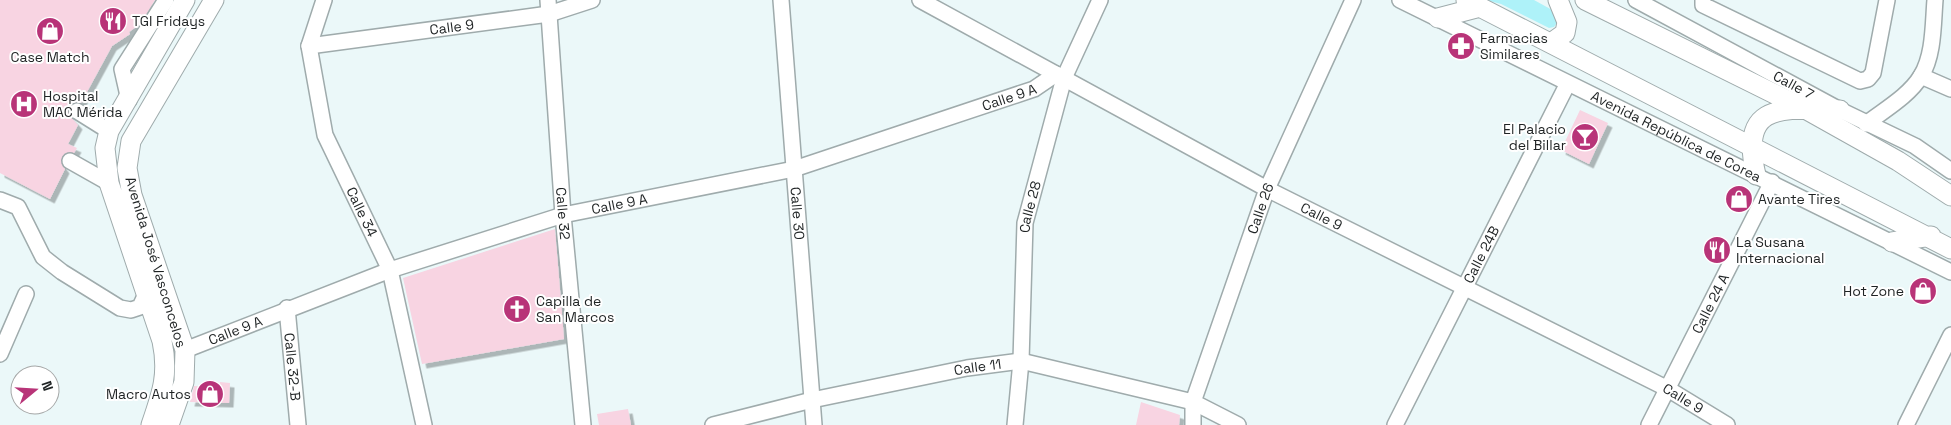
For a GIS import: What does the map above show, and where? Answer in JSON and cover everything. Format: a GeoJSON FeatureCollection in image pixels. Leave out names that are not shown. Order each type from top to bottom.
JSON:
{"type":"FeatureCollection","features":[{"type":"Feature","properties":{"kind":"main road","name":"Avenida José Vasconcelos"},"geometry":{"type":"LineString","coordinates":[[151,425],[164,387],[166,361],[162,341],[109,183],[105,148],[109,131],[129,100],[185,0]]}},
{"type":"Feature","properties":{"kind":"main road","name":"Avenida José Vasconcelos"},"geometry":{"type":"LineString","coordinates":[[170,425],[184,382],[185,350],[132,195],[128,168],[131,141],[214,0]]}},
{"type":"Feature","properties":{"kind":"main road"},"geometry":{"type":"LineString","coordinates":[[1551,43],[1565,33],[1566,17],[1558,0]]}},
{"type":"Feature","properties":{"kind":"main road"},"geometry":{"type":"LineString","coordinates":[[1585,0],[1807,110],[1898,160],[1951,196]]}},
{"type":"Feature","properties":{"kind":"main road"},"geometry":{"type":"LineString","coordinates":[[1438,18],[1473,4]]}},
{"type":"Feature","properties":{"kind":"main road","name":"Avenida República de Corea"},"geometry":{"type":"LineString","coordinates":[[1473,4],[1751,144],[1951,249]]}},
{"type":"Feature","properties":{"kind":"main road"},"geometry":{"type":"LineString","coordinates":[[1764,179],[1751,144],[1758,120],[1770,113],[1840,110]]}},
{"type":"Feature","properties":{"kind":"main road"},"geometry":{"type":"LineString","coordinates":[[1892,242],[1937,236],[1951,244]]}},
{"type":"Feature","properties":{"kind":"street"},"geometry":{"type":"LineString","coordinates":[[129,100],[122,69],[166,0]]}},
{"type":"Feature","properties":{"kind":"street","name":"Calle 34"},"geometry":{"type":"LineString","coordinates":[[324,0],[309,46],[325,135],[390,270],[424,425]]}},
{"type":"Feature","properties":{"kind":"street","name":"Calle 9"},"geometry":{"type":"LineString","coordinates":[[309,46],[592,0]]}},
{"type":"Feature","properties":{"kind":"street","name":"Calle 30"},"geometry":{"type":"LineString","coordinates":[[781,0],[814,425]]}},
{"type":"Feature","properties":{"kind":"street","name":"Calle 9"},"geometry":{"type":"LineString","coordinates":[[920,0],[1267,188],[1466,286],[1668,389],[1727,425]]}},
{"type":"Feature","properties":{"kind":"street","name":"Calle 28"},"geometry":{"type":"LineString","coordinates":[[1015,425],[1021,362],[1025,223],[1060,76],[1100,0]]}},
{"type":"Feature","properties":{"kind":"street","name":"Calle 26"},"geometry":{"type":"LineString","coordinates":[[1193,425],[1193,402],[1267,188],[1353,0]]}},
{"type":"Feature","properties":{"kind":"street","name":"Avenida República de Corea"},"geometry":{"type":"LineString","coordinates":[[1400,0],[1567,85],[1764,179],[1951,272]]}},
{"type":"Feature","properties":{"kind":"street","name":"Calle 7"},"geometry":{"type":"LineString","coordinates":[[1636,0],[1866,124],[1915,146],[1951,171]]}},
{"type":"Feature","properties":{"kind":"street"},"geometry":{"type":"LineString","coordinates":[[1703,0],[1703,5],[1860,81],[1868,79],[1873,72],[1887,0]]}},
{"type":"Feature","properties":{"kind":"street"},"geometry":{"type":"LineString","coordinates":[[1866,124],[1892,104],[1921,76],[1927,63],[1935,0]]}},
{"type":"Feature","properties":{"kind":"street","name":"Calle 32"},"geometry":{"type":"LineString","coordinates":[[548,7],[563,215],[583,425]]}},
{"type":"Feature","properties":{"kind":"street","name":"Calle 9 A"},"geometry":{"type":"LineString","coordinates":[[185,350],[287,308],[390,270],[563,215],[794,169],[1034,89],[1060,76]]}},
{"type":"Feature","properties":{"kind":"street"},"geometry":{"type":"LineString","coordinates":[[1921,76],[1951,88]]}},
{"type":"Feature","properties":{"kind":"street","name":"Calle 24B"},"geometry":{"type":"LineString","coordinates":[[1395,425],[1567,85]]}},
{"type":"Feature","properties":{"kind":"street"},"geometry":{"type":"LineString","coordinates":[[77,111],[109,131]]}},
{"type":"Feature","properties":{"kind":"street"},"geometry":{"type":"LineString","coordinates":[[70,161],[109,183]]}},
{"type":"Feature","properties":{"kind":"street","name":"Calle 24 A"},"geometry":{"type":"LineString","coordinates":[[1649,425],[1668,389],[1764,179]]}},
{"type":"Feature","properties":{"kind":"street"},"geometry":{"type":"LineString","coordinates":[[0,200],[18,207],[43,257],[62,272],[120,308],[130,310],[140,307],[146,294]]}},
{"type":"Feature","properties":{"kind":"street"},"geometry":{"type":"LineString","coordinates":[[0,354],[26,294]]}},
{"type":"Feature","properties":{"kind":"street","name":"Calle 32-B"},"geometry":{"type":"LineString","coordinates":[[287,308],[298,425]]}},
{"type":"Feature","properties":{"kind":"street"},"geometry":{"type":"LineString","coordinates":[[1906,425],[1949,345]]}},
{"type":"Feature","properties":{"kind":"street","name":"Calle 11"},"geometry":{"type":"LineString","coordinates":[[713,425],[812,400],[967,368],[1021,362],[1193,402],[1238,425]]}},
{"type":"Feature","properties":{"kind":"shaded area"},"geometry":{"type":"Polygon","coordinates":[[[1486,0],[1534,0],[1554,11],[1558,21],[1554,27],[1549,28],[1501,4],[1486,0]]]}},
{"type":"Feature","properties":{"kind":"building"},"geometry":{"type":"Polygon","coordinates":[[[0,0],[155,0],[140,24],[129,32],[130,34],[112,46],[81,103],[73,103],[69,106],[69,115],[78,125],[68,144],[77,148],[74,153],[66,153],[62,157],[62,165],[65,169],[50,199],[0,173],[0,0]]]}},
{"type":"Feature","properties":{"kind":"building","name":"El Palacio del Billar"},"geometry":{"type":"Polygon","coordinates":[[[1580,110],[1608,123],[1589,164],[1561,150],[1580,110]]]}},
{"type":"Feature","properties":{"kind":"building"},"geometry":{"type":"Polygon","coordinates":[[[555,229],[564,339],[422,364],[403,278],[555,229]]]}},
{"type":"Feature","properties":{"kind":"building","name":"Macro Autos"},"geometry":{"type":"Polygon","coordinates":[[[220,382],[230,383],[229,403],[190,402],[194,386],[209,387],[209,384],[220,385],[220,382]]]}},
{"type":"Feature","properties":{"kind":"building"},"geometry":{"type":"Polygon","coordinates":[[[1141,402],[1180,415],[1179,425],[1136,425],[1141,402]]]}},
{"type":"Feature","properties":{"kind":"building"},"geometry":{"type":"Polygon","coordinates":[[[628,409],[631,425],[599,425],[597,414],[628,409]]]}},
{"type":"Feature","properties":{"kind":"place","name":"TGI Fridays"},"geometry":{"type":"Point","coordinates":[113,21]}},
{"type":"Feature","properties":{"kind":"place","name":"Case Match"},"geometry":{"type":"Point","coordinates":[50,31]}},
{"type":"Feature","properties":{"kind":"place","name":"Farmacias Similares"},"geometry":{"type":"Point","coordinates":[1461,46]}},
{"type":"Feature","properties":{"kind":"place","name":"Hospital MAC Mérida"},"geometry":{"type":"Point","coordinates":[24,104]}},
{"type":"Feature","properties":{"kind":"place","name":"El Palacio del Billar"},"geometry":{"type":"Point","coordinates":[1585,137]}},
{"type":"Feature","properties":{"kind":"place","name":"Avante Tires"},"geometry":{"type":"Point","coordinates":[1739,199]}},
{"type":"Feature","properties":{"kind":"place","name":"La Susana Internacional"},"geometry":{"type":"Point","coordinates":[1717,250]}},
{"type":"Feature","properties":{"kind":"place","name":"Hot Zone"},"geometry":{"type":"Point","coordinates":[1923,291]}},
{"type":"Feature","properties":{"kind":"place","name":"Capilla de San Marcos"},"geometry":{"type":"Point","coordinates":[517,309]}},
{"type":"Feature","properties":{"kind":"place","name":"Macro Autos"},"geometry":{"type":"Point","coordinates":[210,394]}}]}
